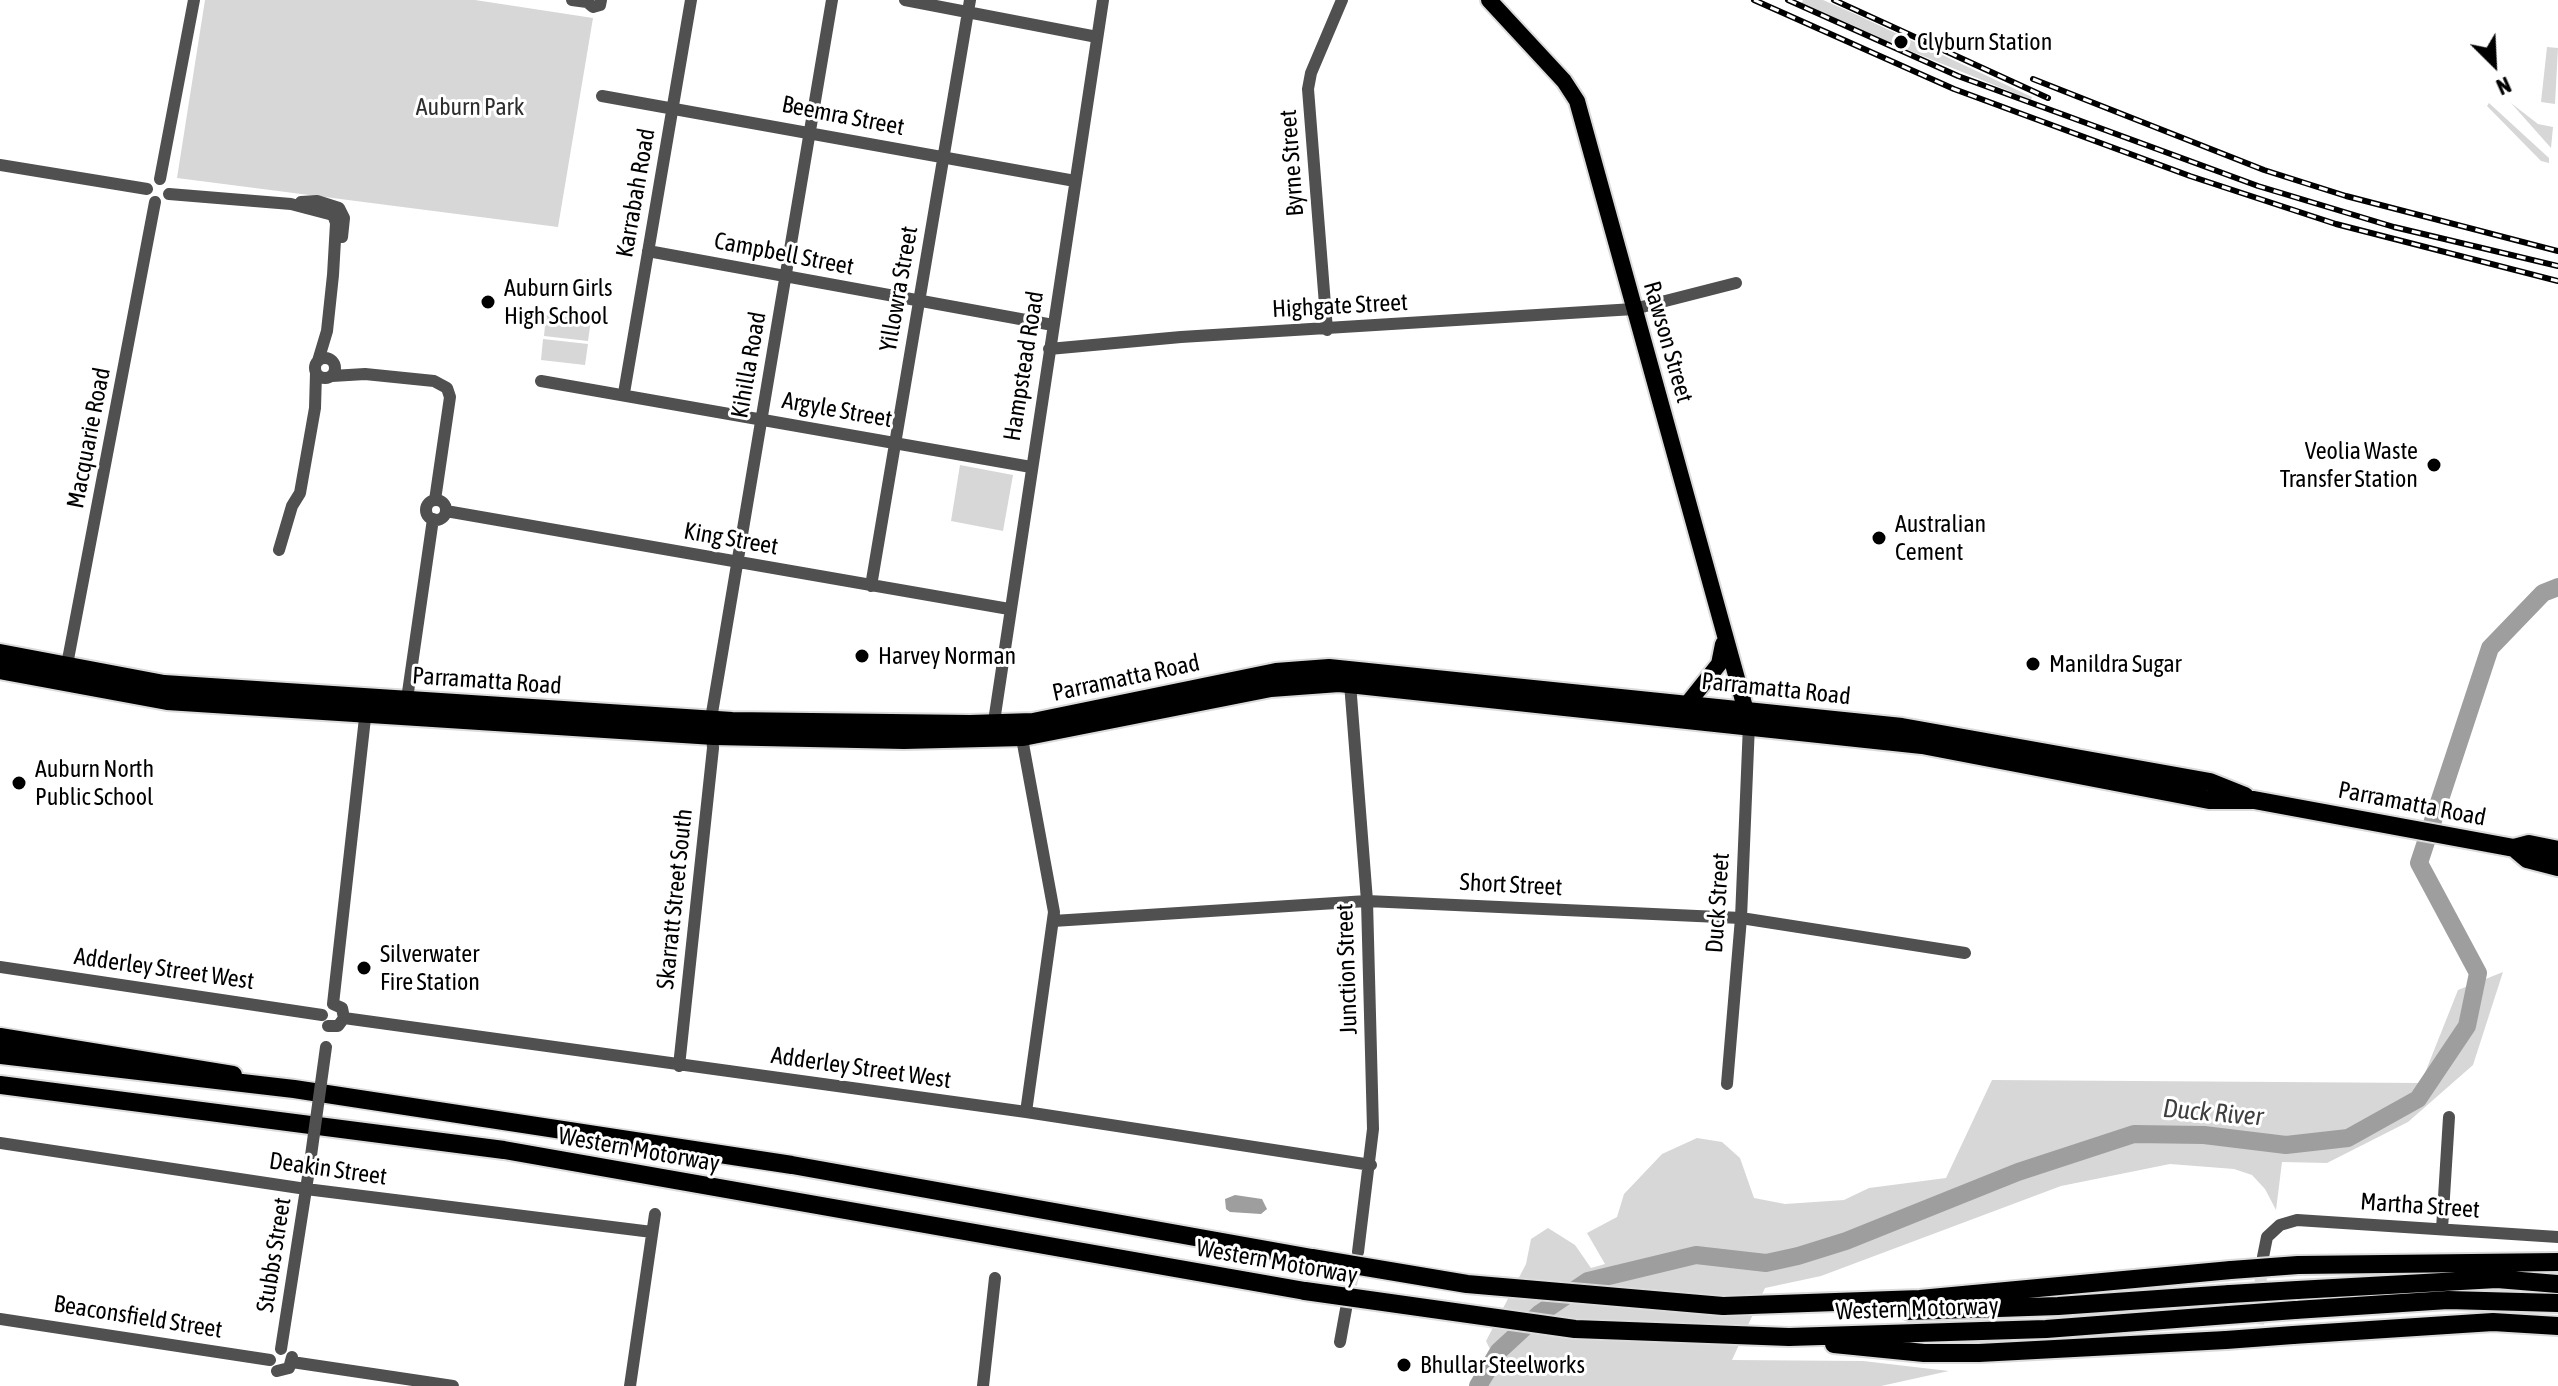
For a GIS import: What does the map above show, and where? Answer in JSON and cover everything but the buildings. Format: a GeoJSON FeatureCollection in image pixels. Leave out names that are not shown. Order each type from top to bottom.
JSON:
{"type":"FeatureCollection","features":[{"type":"Feature","properties":{"kind":"highway","name":"Parramatta Road"},"geometry":{"type":"LineString","coordinates":[[0,653],[65,674]]}},
{"type":"Feature","properties":{"kind":"highway","name":"Parramatta Road"},"geometry":{"type":"LineString","coordinates":[[1021,730],[1276,672],[1329,668],[1688,703],[1747,717]]}},
{"type":"Feature","properties":{"kind":"highway","name":"Parramatta Road"},"geometry":{"type":"LineString","coordinates":[[0,670],[366,705],[713,728],[993,732],[1021,730],[1271,688],[1350,683],[1747,717],[1922,745],[2209,800],[2254,800],[2514,848],[2529,844],[2558,850]]}},
{"type":"Feature","properties":{"kind":"highway","name":"Parramatta Road"},"geometry":{"type":"LineString","coordinates":[[366,705],[407,699],[713,728]]}},
{"type":"Feature","properties":{"kind":"highway","name":"Parramatta Road"},"geometry":{"type":"LineString","coordinates":[[2514,848],[2527,859],[2558,867]]}},
{"type":"Feature","properties":{"kind":"highway"},"geometry":{"type":"LineString","coordinates":[[0,1037],[211,1070],[294,1089]]}},
{"type":"Feature","properties":{"kind":"highway","name":"Western Motorway"},"geometry":{"type":"LineString","coordinates":[[0,1055],[294,1089],[792,1165],[1467,1284],[1723,1306],[1819,1308],[2058,1306],[2497,1279],[2558,1281]]}},
{"type":"Feature","properties":{"kind":"highway","name":"Western Motorway"},"geometry":{"type":"LineString","coordinates":[[0,1085],[504,1150],[1305,1291],[1575,1329],[1789,1337],[2046,1329],[2448,1300],[2558,1303]]}},
{"type":"Feature","properties":{"kind":"highway","name":"Western Motorway"},"geometry":{"type":"LineString","coordinates":[[1819,1308],[2298,1265],[2558,1262]]}},
{"type":"Feature","properties":{"kind":"highway"},"geometry":{"type":"LineString","coordinates":[[1789,1337],[1867,1348],[1979,1353],[2493,1322],[2558,1326]]}},
{"type":"Feature","properties":{"kind":"main road","name":"Rawson Street"},"geometry":{"type":"LineString","coordinates":[[1489,0],[1564,81],[1577,101],[1747,717]]}},
{"type":"Feature","properties":{"kind":"main road"},"geometry":{"type":"LineString","coordinates":[[1688,703],[1719,664],[1724,638]]}},
{"type":"Feature","properties":{"kind":"street"},"geometry":{"type":"LineString","coordinates":[[160,179],[194,0]]}},
{"type":"Feature","properties":{"kind":"street"},"geometry":{"type":"LineString","coordinates":[[572,0],[597,7],[601,0]]}},
{"type":"Feature","properties":{"kind":"street","name":"Karrabah Road"},"geometry":{"type":"LineString","coordinates":[[624,393],[691,0]]}},
{"type":"Feature","properties":{"kind":"street","name":"Kihilla Road"},"geometry":{"type":"LineString","coordinates":[[713,728],[737,563],[832,0]]}},
{"type":"Feature","properties":{"kind":"street"},"geometry":{"type":"LineString","coordinates":[[905,0],[969,5],[1097,37]]}},
{"type":"Feature","properties":{"kind":"street","name":"Hampstead Road"},"geometry":{"type":"LineString","coordinates":[[993,732],[1009,609],[1103,0]]}},
{"type":"Feature","properties":{"kind":"street","name":"Byrne Street"},"geometry":{"type":"LineString","coordinates":[[1327,330],[1308,89],[1311,73],[1342,0]]}},
{"type":"Feature","properties":{"kind":"street","name":"Yillowra Street"},"geometry":{"type":"LineString","coordinates":[[871,586],[969,5]]}},
{"type":"Feature","properties":{"kind":"street","name":"Beemra Street"},"geometry":{"type":"LineString","coordinates":[[602,96],[1075,181]]}},
{"type":"Feature","properties":{"kind":"street"},"geometry":{"type":"LineString","coordinates":[[0,165],[147,189]]}},
{"type":"Feature","properties":{"kind":"street"},"geometry":{"type":"LineString","coordinates":[[160,179],[167,184],[169,194],[165,200],[155,202],[149,198],[147,189],[151,182],[160,179]]}},
{"type":"Feature","properties":{"kind":"street"},"geometry":{"type":"LineString","coordinates":[[169,194],[332,209],[336,223],[326,368],[315,408],[300,493],[292,506],[279,550]]}},
{"type":"Feature","properties":{"kind":"street","name":"Macquarie Road"},"geometry":{"type":"LineString","coordinates":[[65,674],[155,202]]}},
{"type":"Feature","properties":{"kind":"street","name":"Campbell Street"},"geometry":{"type":"LineString","coordinates":[[648,251],[1053,325]]}},
{"type":"Feature","properties":{"kind":"street","name":"Highgate Street"},"geometry":{"type":"LineString","coordinates":[[1049,349],[1634,309],[1736,283]]}},
{"type":"Feature","properties":{"kind":"street"},"geometry":{"type":"LineString","coordinates":[[326,368],[441,382],[450,397],[435,500],[426,510],[433,519],[407,699]]}},
{"type":"Feature","properties":{"kind":"street","name":"Argyle Street"},"geometry":{"type":"LineString","coordinates":[[541,381],[624,393],[1031,467]]}},
{"type":"Feature","properties":{"kind":"street"},"geometry":{"type":"LineString","coordinates":[[433,519],[441,518],[446,511],[443,503],[435,500]]}},
{"type":"Feature","properties":{"kind":"street","name":"King Street"},"geometry":{"type":"LineString","coordinates":[[446,511],[1009,609]]}},
{"type":"Feature","properties":{"kind":"street","name":"Junction Street"},"geometry":{"type":"LineString","coordinates":[[1350,683],[1367,901],[1373,1129],[1358,1252]]}},
{"type":"Feature","properties":{"kind":"street"},"geometry":{"type":"LineString","coordinates":[[333,1004],[366,705]]}},
{"type":"Feature","properties":{"kind":"street","name":"Duck Street"},"geometry":{"type":"LineString","coordinates":[[1727,1084],[1741,918],[1747,717]]}},
{"type":"Feature","properties":{"kind":"street","name":"Skarratt Street South"},"geometry":{"type":"LineString","coordinates":[[679,1066],[713,728]]}},
{"type":"Feature","properties":{"kind":"street"},"geometry":{"type":"LineString","coordinates":[[1021,730],[1054,902],[1026,1112]]}},
{"type":"Feature","properties":{"kind":"street","name":"Short Street"},"geometry":{"type":"LineString","coordinates":[[1053,921],[1367,901],[1741,918],[1965,953]]}},
{"type":"Feature","properties":{"kind":"street","name":"Adderley Street West"},"geometry":{"type":"LineString","coordinates":[[0,967],[325,1020]]}},
{"type":"Feature","properties":{"kind":"street"},"geometry":{"type":"LineString","coordinates":[[333,1004],[342,1008],[344,1018],[338,1026],[325,1020],[324,1009],[333,1004]]}},
{"type":"Feature","properties":{"kind":"street","name":"Adderley Street West"},"geometry":{"type":"LineString","coordinates":[[344,1018],[1026,1112],[1371,1165]]}},
{"type":"Feature","properties":{"kind":"street","name":"Stubbs Street"},"geometry":{"type":"LineString","coordinates":[[281,1349],[326,1047],[325,1020]]}},
{"type":"Feature","properties":{"kind":"street"},"geometry":{"type":"LineString","coordinates":[[2442,1229],[2449,1117]]}},
{"type":"Feature","properties":{"kind":"street","name":"Deakin Street"},"geometry":{"type":"LineString","coordinates":[[0,1143],[306,1189],[652,1232]]}},
{"type":"Feature","properties":{"kind":"street"},"geometry":{"type":"LineString","coordinates":[[630,1386],[655,1214]]}},
{"type":"Feature","properties":{"kind":"street","name":"Martha Street"},"geometry":{"type":"LineString","coordinates":[[2263,1257],[2267,1237],[2280,1225],[2297,1220],[2558,1237]]}},
{"type":"Feature","properties":{"kind":"street"},"geometry":{"type":"LineString","coordinates":[[983,1386],[995,1278]]}},
{"type":"Feature","properties":{"kind":"street"},"geometry":{"type":"LineString","coordinates":[[1340,1342],[1346,1309]]}},
{"type":"Feature","properties":{"kind":"street","name":"Beaconsfield Street"},"geometry":{"type":"LineString","coordinates":[[0,1319],[273,1365]]}},
{"type":"Feature","properties":{"kind":"street"},"geometry":{"type":"LineString","coordinates":[[273,1365],[286,1370],[292,1362],[290,1353],[281,1349],[273,1352],[273,1365],[277,1386]]}},
{"type":"Feature","properties":{"kind":"street"},"geometry":{"type":"LineString","coordinates":[[292,1362],[453,1386]]}},
{"type":"Feature","properties":{"kind":"green space","name":"Auburn Park"},"geometry":{"type":"Polygon","coordinates":[[[205,0],[475,0],[593,18],[558,227],[177,178],[205,0]]]}},
{"type":"Feature","properties":{"kind":"green space"},"geometry":{"type":"Polygon","coordinates":[[[1803,0],[1823,0],[1855,14],[2032,97],[2031,100],[1849,26],[1801,4],[1803,0]]]}},
{"type":"Feature","properties":{"kind":"green space"},"geometry":{"type":"Polygon","coordinates":[[[2547,47],[2558,48],[2555,104],[2541,102],[2547,47]]]}},
{"type":"Feature","properties":{"kind":"green space"},"geometry":{"type":"Polygon","coordinates":[[[2489,103],[2549,158],[2549,163],[2541,161],[2487,106],[2489,103]]]}},
{"type":"Feature","properties":{"kind":"green space"},"geometry":{"type":"Polygon","coordinates":[[[2511,103],[2538,124],[2553,127],[2551,148],[2511,103]]]}},
{"type":"Feature","properties":{"kind":"green space"},"geometry":{"type":"Polygon","coordinates":[[[546,315],[591,320],[588,341],[544,336],[546,315]]]}},
{"type":"Feature","properties":{"kind":"green space"},"geometry":{"type":"Polygon","coordinates":[[[543,339],[588,344],[585,365],[541,360],[543,339]]]}},
{"type":"Feature","properties":{"kind":"green space"},"geometry":{"type":"Polygon","coordinates":[[[960,465],[1013,475],[1003,531],[951,521],[960,465]]]}},
{"type":"Feature","properties":{"kind":"green space"},"geometry":{"type":"Polygon","coordinates":[[[2503,972],[2473,1065],[2408,1122],[2327,1163],[2282,1162],[2276,1210],[2265,1189],[2252,1175],[2234,1169],[2170,1164],[2061,1186],[1821,1276],[1765,1288],[1732,1360],[1863,1361],[1949,1371],[1881,1386],[1486,1386],[1506,1351],[1491,1351],[1486,1341],[1526,1264],[1531,1239],[1548,1228],[1575,1245],[1591,1268],[1605,1264],[1587,1233],[1617,1217],[1624,1194],[1662,1154],[1697,1138],[1722,1142],[1740,1158],[1754,1198],[1785,1204],[1844,1200],[1869,1188],[1946,1178],[1992,1080],[2421,1083],[2458,990],[2503,972]]]}},
{"type":"Feature","properties":{"kind":"shaded area"},"geometry":{"type":"Polygon","coordinates":[[[1235,1195],[1262,1199],[1267,1209],[1261,1214],[1230,1212],[1226,1209],[1225,1199],[1235,1195]]]}},
{"type":"Feature","properties":{"kind":"shaded area"},"geometry":{"type":"Polygon","coordinates":[[[1506,1350],[1486,1386],[1469,1386],[1491,1351],[1506,1350]]]}},
{"type":"Feature","properties":{"kind":"waterway","name":"Duck River"},"geometry":{"type":"LineString","coordinates":[[1478,1386],[1499,1351],[1539,1314],[1588,1281],[1696,1255],[1766,1263],[1798,1256],[1846,1241],[2018,1172],[2134,1134],[2204,1135],[2286,1145],[2348,1138],[2418,1099],[2467,1026],[2478,973],[2419,863],[2490,648],[2543,593],[2558,587]]}},
{"type":"Feature","properties":{"kind":"tunnel"},"geometry":{"type":"LineString","coordinates":[[1347,1302],[1357,1258]]}},
{"type":"Feature","properties":{"kind":"tunnel"},"geometry":{"type":"LineString","coordinates":[[2257,1342],[2262,1260]]}},
{"type":"Feature","properties":{"kind":"railway"},"geometry":{"type":"LineString","coordinates":[[1754,0],[1954,89],[2190,176],[2336,224],[2558,281]]}},
{"type":"Feature","properties":{"kind":"railway"},"geometry":{"type":"LineString","coordinates":[[1788,0],[1958,76],[2258,186],[2394,227],[2558,266]]}},
{"type":"Feature","properties":{"kind":"railway"},"geometry":{"type":"LineString","coordinates":[[1834,0],[2048,98]]}},
{"type":"Feature","properties":{"kind":"railway"},"geometry":{"type":"LineString","coordinates":[[2033,79],[2264,170],[2346,196],[2558,251]]}},
{"type":"Feature","properties":{"kind":"place","name":"Clyburn Station"},"geometry":{"type":"Point","coordinates":[1901,42]}},
{"type":"Feature","properties":{"kind":"place","name":"Auburn Girls High School"},"geometry":{"type":"Point","coordinates":[488,302]}},
{"type":"Feature","properties":{"kind":"place","name":"Veolia Waste Transfer Station"},"geometry":{"type":"Point","coordinates":[2434,465]}},
{"type":"Feature","properties":{"kind":"place","name":"Australian Cement"},"geometry":{"type":"Point","coordinates":[1879,538]}},
{"type":"Feature","properties":{"kind":"place","name":"Harvey Norman"},"geometry":{"type":"Point","coordinates":[862,656]}},
{"type":"Feature","properties":{"kind":"place","name":"Manildra Sugar"},"geometry":{"type":"Point","coordinates":[2033,664]}},
{"type":"Feature","properties":{"kind":"place","name":"Auburn North Public School"},"geometry":{"type":"Point","coordinates":[19,783]}},
{"type":"Feature","properties":{"kind":"place","name":"Silverwater Fire Station"},"geometry":{"type":"Point","coordinates":[364,968]}},
{"type":"Feature","properties":{"kind":"place","name":"Bhullar Steelworks"},"geometry":{"type":"Point","coordinates":[1404,1365]}}]}
